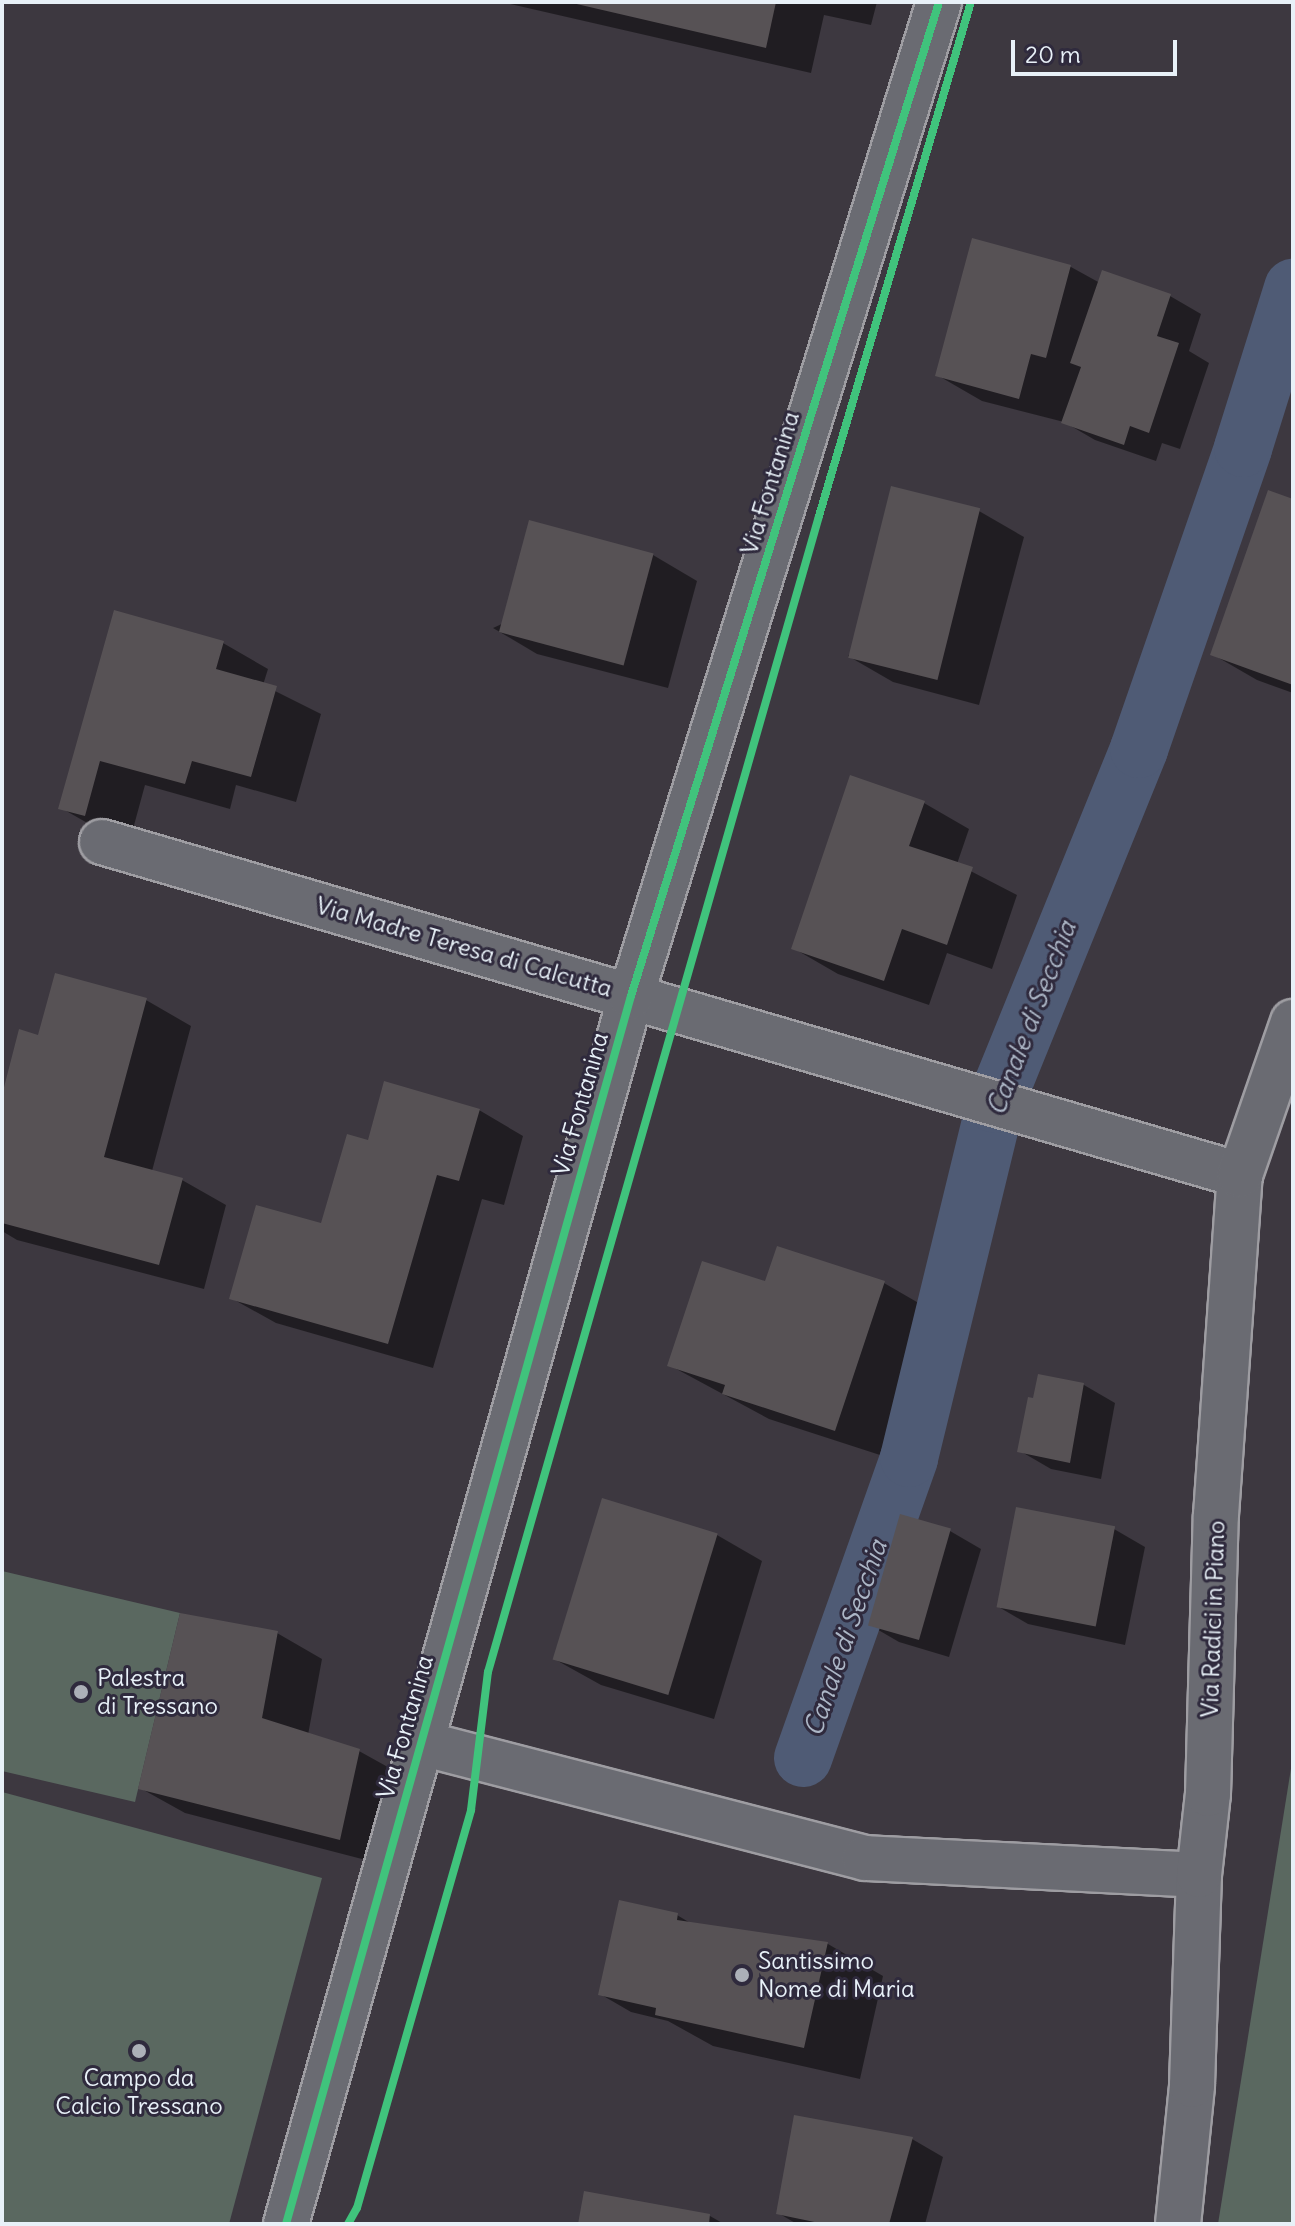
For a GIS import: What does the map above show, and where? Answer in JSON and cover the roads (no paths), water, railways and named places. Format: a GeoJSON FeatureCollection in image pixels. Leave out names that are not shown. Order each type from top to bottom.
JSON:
{"type":"FeatureCollection","features":[{"type":"Feature","properties":{"kind":"street","name":"Via Fontanina"},"geometry":{"type":"LineString","coordinates":[[286,2224],[631,996],[939,2]]}},
{"type":"Feature","properties":{"kind":"street","name":"Via Madre Teresa di Calcutta"},"geometry":{"type":"LineString","coordinates":[[102,842],[1240,1175]]}},
{"type":"Feature","properties":{"kind":"street","name":"Via Radici in Piano"},"geometry":{"type":"LineString","coordinates":[[1178,2224],[1192,2085],[1199,1875],[1208,1794],[1216,1515],[1240,1175],[1293,1022]]}},
{"type":"Feature","properties":{"kind":"street"},"geometry":{"type":"LineString","coordinates":[[421,1743],[478,1755],[865,1858],[1199,1875]]}},
{"type":"Feature","properties":{"kind":"waterway","name":"Canale di Secchia"},"geometry":{"type":"LineString","coordinates":[[803,1758],[909,1458],[995,1104],[1139,749],[1243,448],[1293,288]]}},
{"type":"Feature","properties":{"kind":"place","name":"Palestra di Tressano"},"geometry":{"type":"Point","coordinates":[81,1692]}},
{"type":"Feature","properties":{"kind":"place","name":"Santissimo Nome di Maria"},"geometry":{"type":"Point","coordinates":[742,1975]}},
{"type":"Feature","properties":{"kind":"place","name":"Campo da Calcio Tressano"},"geometry":{"type":"Point","coordinates":[139,2051]}}]}
